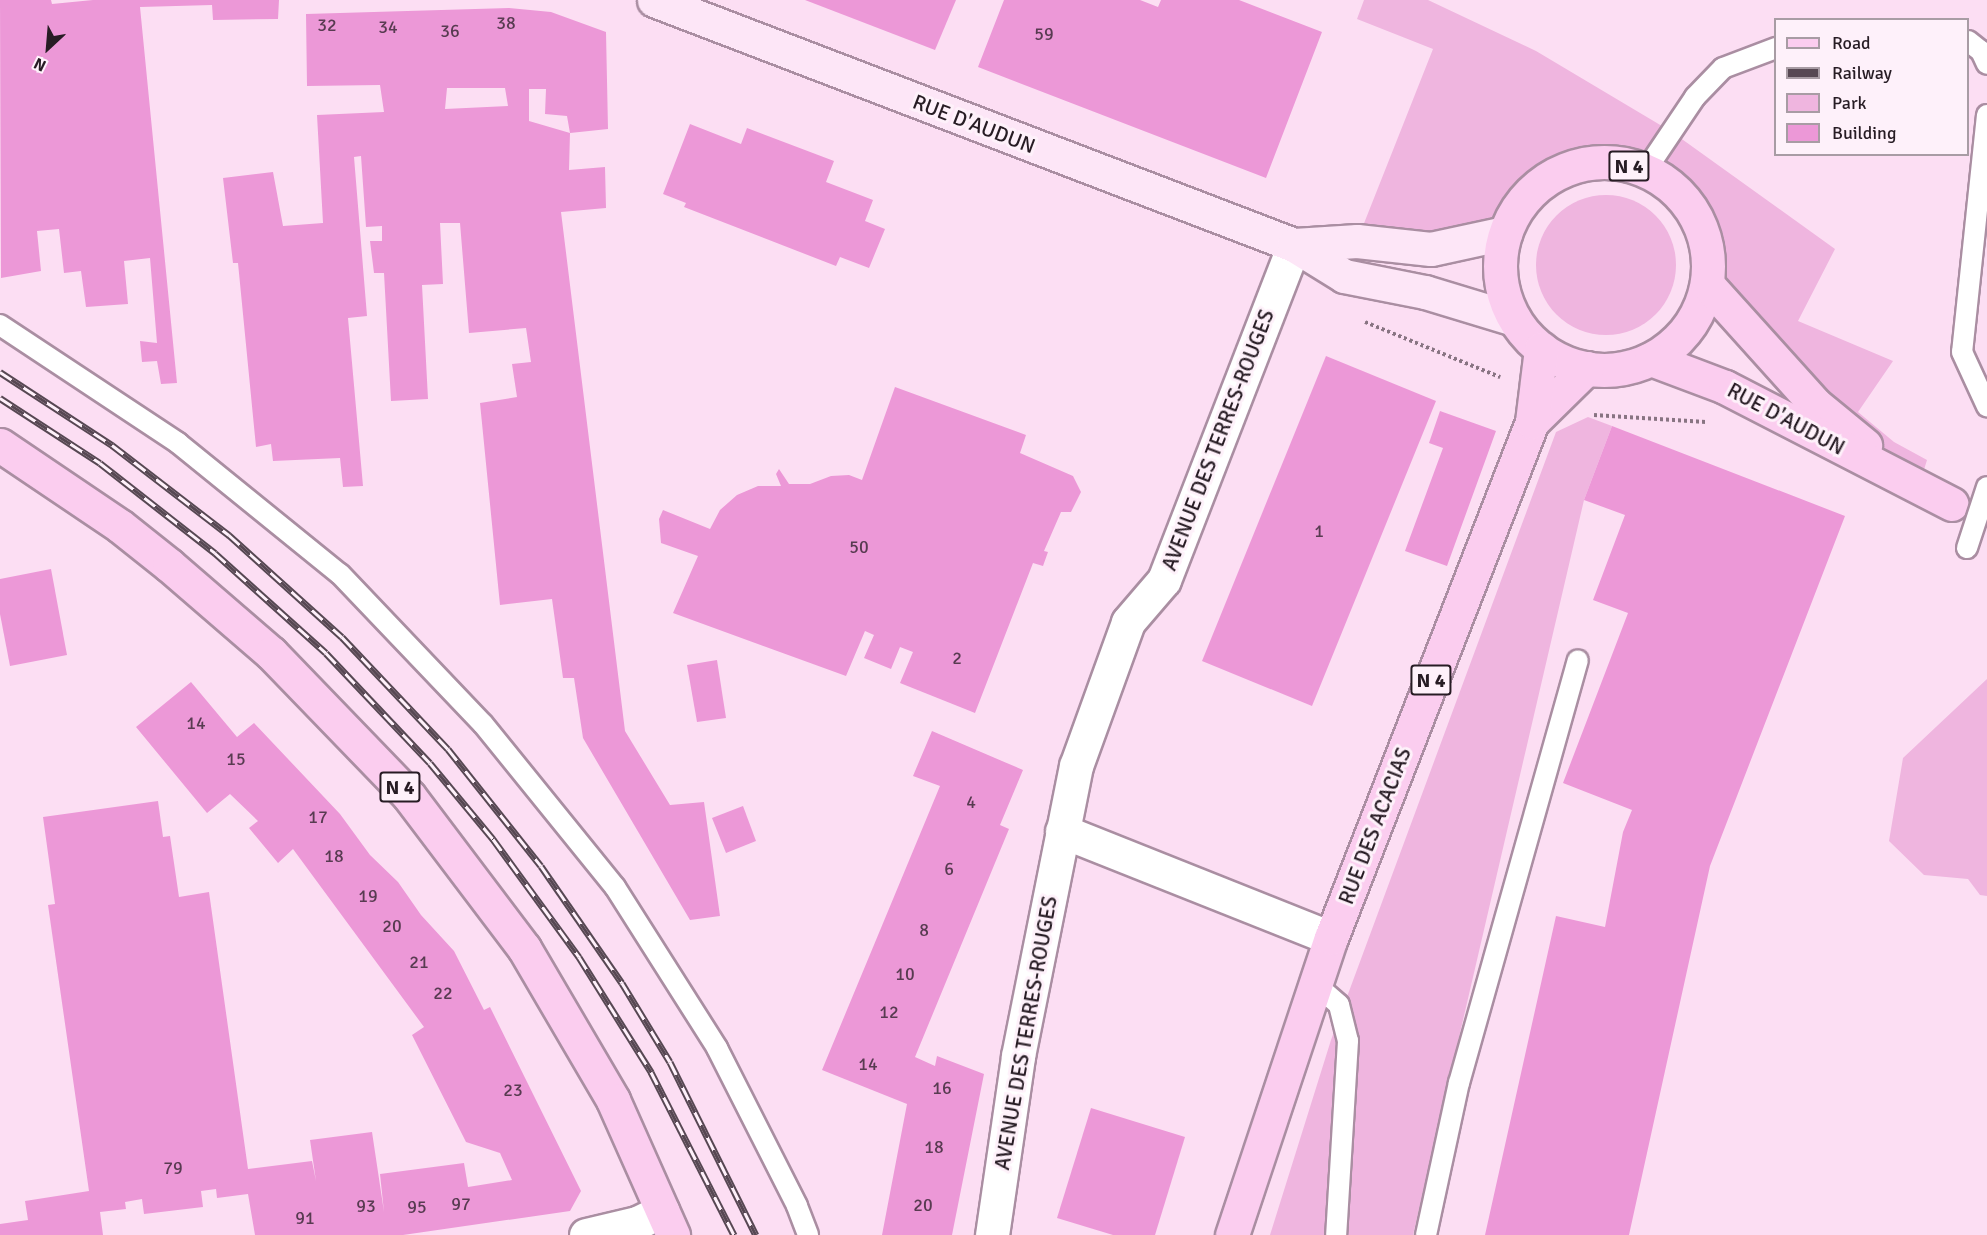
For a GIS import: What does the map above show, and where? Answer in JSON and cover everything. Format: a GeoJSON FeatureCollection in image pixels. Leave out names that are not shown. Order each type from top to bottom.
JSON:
{"type":"FeatureCollection","features":[{"type":"Feature","properties":{"kind":"main road","name":"N 4"},"geometry":{"type":"LineString","coordinates":[[1606,162],[1646,170],[1675,189],[1697,217],[1707,250],[1707,284],[1697,315],[1677,341],[1651,359],[1611,370],[1587,368],[1541,349],[1514,319],[1503,292],[1500,272],[1505,233],[1521,202],[1546,178],[1578,164],[1606,162]]}},
{"type":"Feature","properties":{"kind":"main road","name":"RUE D'AUDUN"},"geometry":{"type":"LineString","coordinates":[[1707,284],[1815,404],[1918,489]]}},
{"type":"Feature","properties":{"kind":"main road","name":"RUE DES ACACIAS"},"geometry":{"type":"LineString","coordinates":[[1232,1235],[1314,983],[1532,422],[1541,349]]}},
{"type":"Feature","properties":{"kind":"main road","name":"RUE D'AUDUN"},"geometry":{"type":"LineString","coordinates":[[1651,359],[1725,387],[1918,489],[1952,504]]}},
{"type":"Feature","properties":{"kind":"main road","name":"RUE DES ACACIAS"},"geometry":{"type":"LineString","coordinates":[[1532,422],[1587,368]]}},
{"type":"Feature","properties":{"kind":"main road","name":"N 4"},"geometry":{"type":"LineString","coordinates":[[0,445],[120,526],[271,652],[409,796],[524,948],[613,1100],[668,1223]]}},
{"type":"Feature","properties":{"kind":"street","name":"RUE D'AUDUN"},"geometry":{"type":"LineString","coordinates":[[654,0],[1294,245],[1344,276],[1425,292],[1514,319]]}},
{"type":"Feature","properties":{"kind":"street","name":"RUE D'AUDUN"},"geometry":{"type":"LineString","coordinates":[[1294,245],[1357,241],[1431,249],[1505,233]]}},
{"type":"Feature","properties":{"kind":"street","name":"AVENUE DES TERRES-ROUGES"},"geometry":{"type":"LineString","coordinates":[[992,1235],[1018,1056],[1076,766],[1128,622],[1164,580],[1294,245]]}},
{"type":"Feature","properties":{"kind":"street"},"geometry":{"type":"LineString","coordinates":[[1062,831],[1331,938]]}},
{"type":"Feature","properties":{"kind":"street"},"geometry":{"type":"LineString","coordinates":[[586,1235],[637,1223],[668,1223]]}},
{"type":"Feature","properties":{"kind":"lane"},"geometry":{"type":"LineString","coordinates":[[1969,42],[1981,51],[1987,64]]}},
{"type":"Feature","properties":{"kind":"lane"},"geometry":{"type":"LineString","coordinates":[[1646,170],[1695,97],[1723,68],[1774,49]]}},
{"type":"Feature","properties":{"kind":"lane"},"geometry":{"type":"LineString","coordinates":[[1987,115],[1962,352],[1987,405]]}},
{"type":"Feature","properties":{"kind":"lane"},"geometry":{"type":"LineString","coordinates":[[0,325],[178,443],[340,574],[483,724],[622,897],[717,1048],[797,1206],[808,1235]]}},
{"type":"Feature","properties":{"kind":"lane"},"geometry":{"type":"LineString","coordinates":[[1967,548],[1987,487]]}},
{"type":"Feature","properties":{"kind":"lane"},"geometry":{"type":"LineString","coordinates":[[1425,1235],[1460,1083],[1578,660]]}},
{"type":"Feature","properties":{"kind":"lane"},"geometry":{"type":"LineString","coordinates":[[1314,983],[1338,1005],[1348,1041],[1336,1235]]}},
{"type":"Feature","properties":{"kind":"green space"},"geometry":{"type":"Polygon","coordinates":[[[1364,0],[1428,0],[1536,51],[1672,132],[1835,249],[1798,321],[1893,361],[1858,412],[1894,442],[1927,460],[1918,489],[1707,284],[1707,250],[1697,217],[1675,189],[1646,170],[1613,161],[1578,164],[1546,178],[1521,202],[1505,233],[1357,241],[1433,49],[1357,19],[1364,0]]]}},
{"type":"Feature","properties":{"kind":"green space"},"geometry":{"type":"Polygon","coordinates":[[[1606,195],[1633,200],[1655,216],[1671,238],[1676,265],[1671,292],[1655,314],[1633,330],[1606,335],[1579,330],[1557,314],[1541,292],[1536,265],[1541,238],[1557,216],[1579,200],[1606,195]]]}},
{"type":"Feature","properties":{"kind":"green space"},"geometry":{"type":"Polygon","coordinates":[[[1588,417],[1612,426],[1584,500],[1413,1235],[1270,1235],[1331,1040],[1556,432],[1588,417]]]}},
{"type":"Feature","properties":{"kind":"green space"},"geometry":{"type":"Polygon","coordinates":[[[1987,679],[1987,896],[1980,895],[1968,879],[1924,875],[1889,841],[1903,758],[1987,679]]]}},
{"type":"Feature","properties":{"kind":"building"},"geometry":{"type":"Polygon","coordinates":[[[0,0],[51,0],[52,4],[93,0],[279,0],[278,19],[213,20],[212,5],[140,7],[177,383],[161,384],[157,361],[142,362],[140,341],[157,343],[150,258],[124,261],[128,304],[86,307],[81,271],[64,273],[59,229],[37,231],[41,271],[1,278],[0,0]]]}},
{"type":"Feature","properties":{"kind":"building"},"geometry":{"type":"Polygon","coordinates":[[[805,0],[956,0],[935,50],[805,0]]]}},
{"type":"Feature","properties":{"kind":"building"},"geometry":{"type":"Polygon","coordinates":[[[1004,0],[1140,0],[1158,7],[1161,0],[1239,0],[1322,32],[1266,178],[978,67],[1004,0]]]}},
{"type":"Feature","properties":{"kind":"building"},"geometry":{"type":"Polygon","coordinates":[[[509,8],[551,12],[606,32],[608,129],[570,133],[569,170],[605,167],[606,208],[561,212],[625,731],[670,805],[704,802],[720,916],[690,920],[583,738],[574,678],[563,678],[552,599],[500,605],[480,403],[517,397],[512,364],[531,362],[526,328],[469,333],[460,223],[440,223],[443,284],[422,285],[428,399],[391,401],[384,273],[374,273],[370,241],[382,241],[382,226],[366,227],[361,156],[354,157],[367,316],[348,318],[363,486],[343,487],[340,458],[273,461],[271,444],[256,447],[238,263],[233,263],[223,178],[273,172],[283,226],[323,223],[317,115],[384,112],[380,85],[307,86],[306,14],[509,8]],[[447,88],[445,109],[508,106],[505,88],[447,88]],[[529,89],[529,121],[570,133],[567,116],[545,114],[546,89],[529,89]]]}},
{"type":"Feature","properties":{"kind":"building"},"geometry":{"type":"Polygon","coordinates":[[[690,124],[741,144],[747,128],[834,161],[826,182],[873,200],[865,221],[885,229],[869,268],[840,257],[836,266],[684,207],[686,203],[663,194],[690,124]]]}},
{"type":"Feature","properties":{"kind":"building"},"geometry":{"type":"Polygon","coordinates":[[[1326,356],[1436,401],[1312,706],[1202,661],[1326,356]]]}},
{"type":"Feature","properties":{"kind":"building"},"geometry":{"type":"Polygon","coordinates":[[[895,387],[1026,435],[1020,453],[1073,476],[1081,492],[1071,512],[1061,512],[1044,551],[1048,552],[1043,566],[1033,563],[975,713],[900,683],[913,652],[900,647],[891,669],[864,658],[874,635],[865,631],[846,676],[673,613],[698,556],[661,543],[659,519],[663,510],[710,529],[720,510],[737,495],[758,486],[781,486],[776,474],[779,469],[789,484],[810,484],[831,476],[849,475],[862,480],[895,387]]]}},
{"type":"Feature","properties":{"kind":"building"},"geometry":{"type":"Polygon","coordinates":[[[1440,411],[1496,431],[1447,566],[1405,551],[1443,448],[1429,443],[1440,411]]]}},
{"type":"Feature","properties":{"kind":"building"},"geometry":{"type":"Polygon","coordinates":[[[1612,426],[1845,516],[1710,866],[1629,1235],[1485,1235],[1556,916],[1605,927],[1623,832],[1632,810],[1563,783],[1628,613],[1593,600],[1625,515],[1584,500],[1612,426]]]}},
{"type":"Feature","properties":{"kind":"building"},"geometry":{"type":"Polygon","coordinates":[[[51,569],[67,655],[10,666],[0,614],[0,579],[51,569]]]}},
{"type":"Feature","properties":{"kind":"building"},"geometry":{"type":"Polygon","coordinates":[[[717,660],[726,718],[697,722],[687,665],[717,660]]]}},
{"type":"Feature","properties":{"kind":"building"},"geometry":{"type":"Polygon","coordinates":[[[191,682],[237,737],[254,723],[340,814],[370,855],[398,882],[421,915],[454,951],[484,1010],[490,1007],[581,1191],[570,1211],[403,1235],[255,1235],[248,1194],[217,1198],[216,1189],[201,1191],[203,1207],[144,1214],[142,1199],[125,1202],[126,1209],[100,1212],[103,1235],[0,1235],[0,1224],[28,1220],[25,1201],[89,1191],[48,905],[55,904],[43,817],[158,801],[163,837],[170,836],[179,897],[209,892],[248,1169],[312,1161],[316,1181],[310,1140],[372,1132],[384,1212],[380,1174],[464,1163],[468,1187],[512,1180],[500,1153],[466,1142],[412,1035],[424,1027],[293,849],[278,863],[249,828],[258,821],[230,794],[207,813],[136,727],[191,682]]]}},
{"type":"Feature","properties":{"kind":"building"},"geometry":{"type":"Polygon","coordinates":[[[932,731],[1023,770],[1000,825],[1009,829],[915,1057],[935,1066],[937,1056],[984,1074],[952,1235],[882,1235],[907,1104],[822,1070],[940,786],[913,776],[932,731]]]}},
{"type":"Feature","properties":{"kind":"building"},"geometry":{"type":"Polygon","coordinates":[[[743,806],[756,841],[726,853],[712,818],[743,806]]]}},
{"type":"Feature","properties":{"kind":"building"},"geometry":{"type":"Polygon","coordinates":[[[1091,1108],[1185,1137],[1155,1235],[1113,1235],[1057,1218],[1091,1108]]]}},
{"type":"Feature","properties":{"kind":"railway"},"geometry":{"type":"LineString","coordinates":[[0,372],[112,445],[229,535],[342,637],[448,749],[541,866],[622,983],[670,1062],[756,1235]]}},
{"type":"Feature","properties":{"kind":"railway"},"geometry":{"type":"LineString","coordinates":[[0,398],[100,463],[215,553],[326,653],[430,763],[493,839],[579,957],[651,1072],[734,1235]]}}]}
